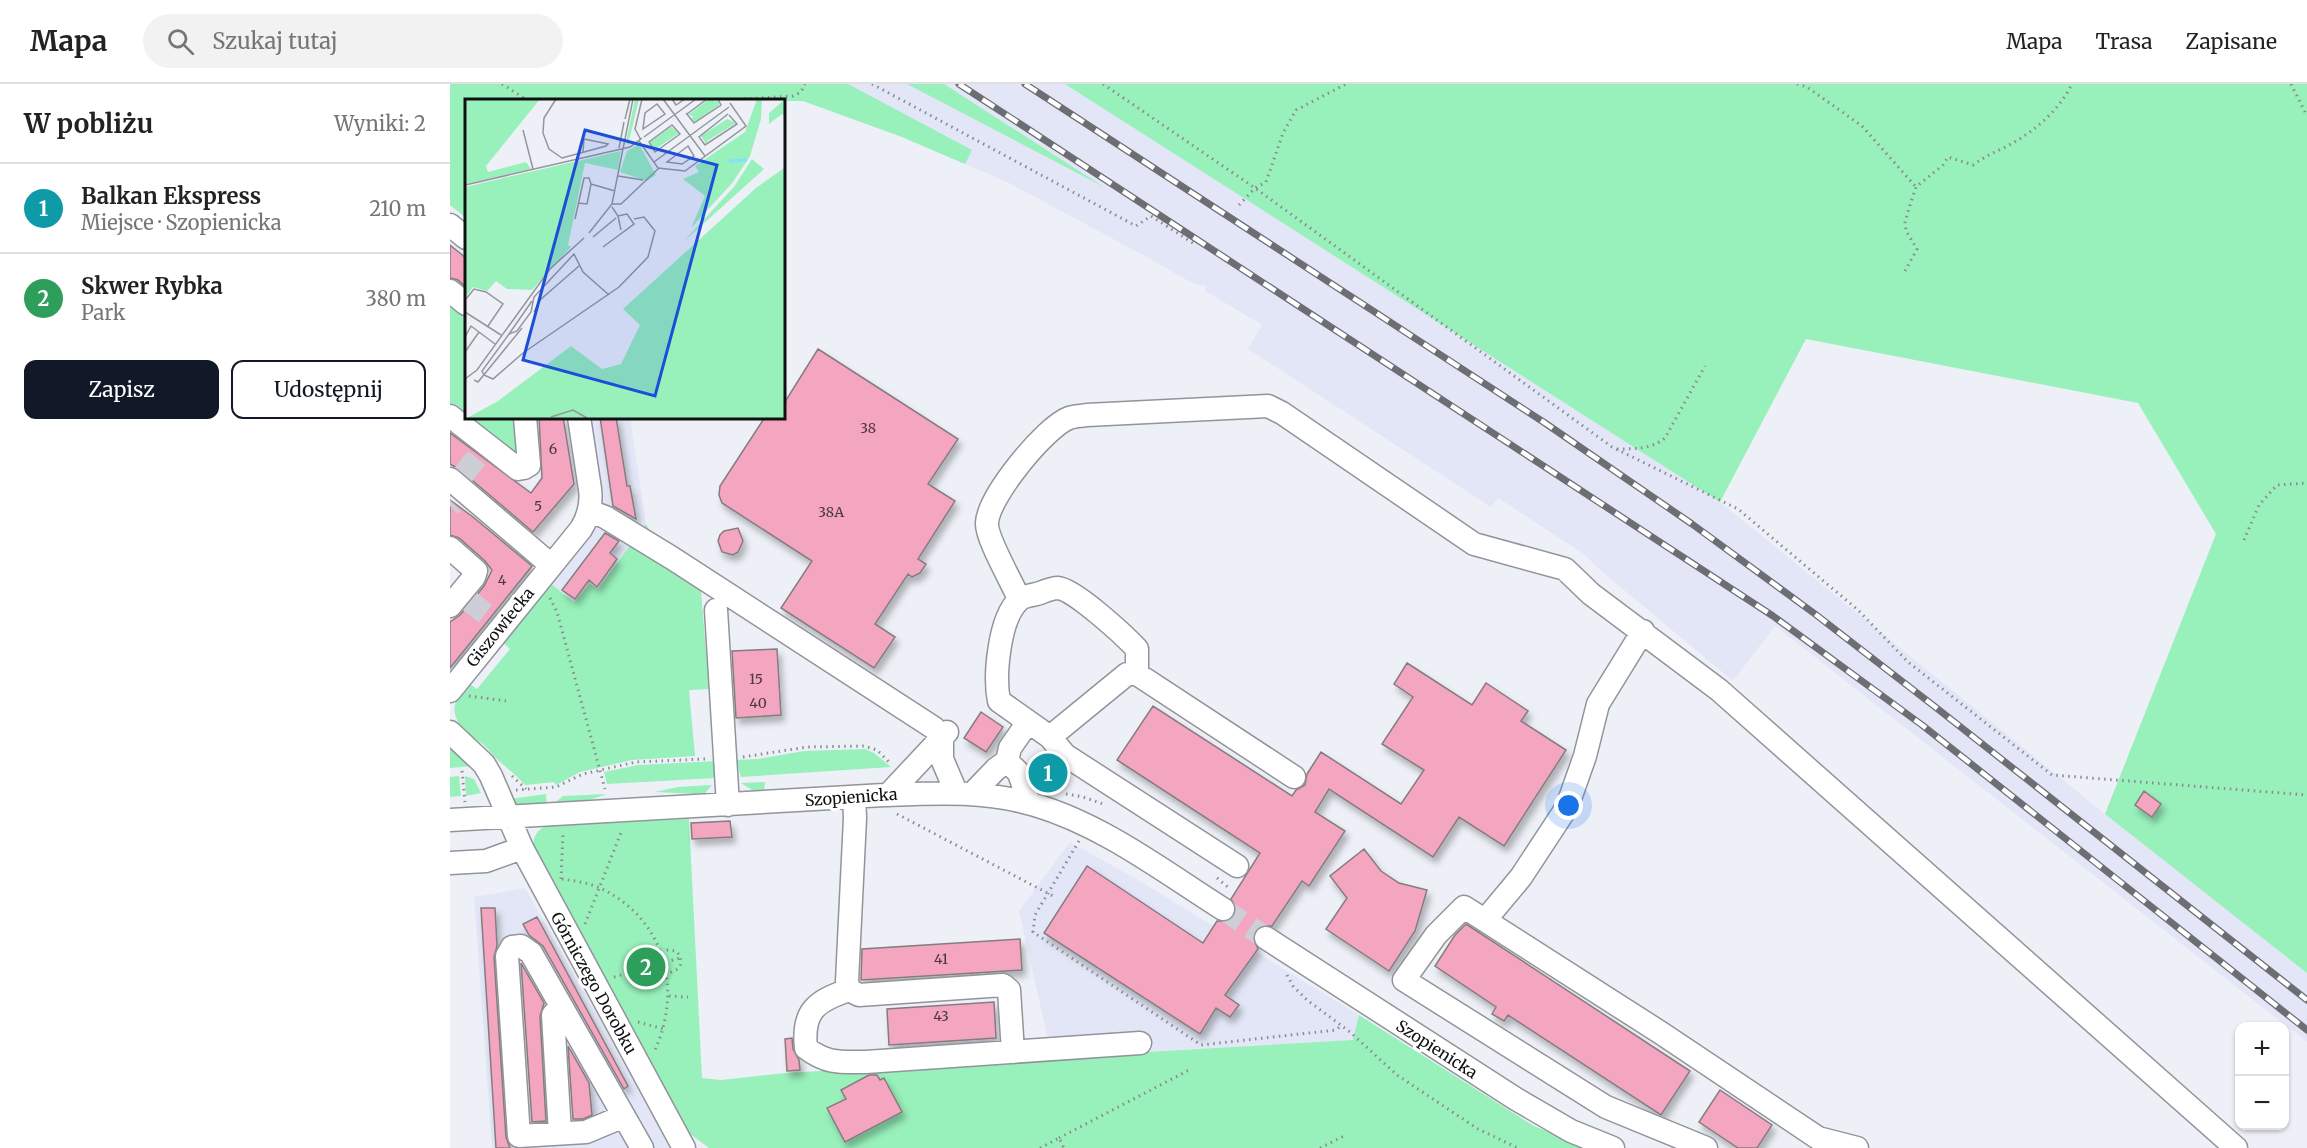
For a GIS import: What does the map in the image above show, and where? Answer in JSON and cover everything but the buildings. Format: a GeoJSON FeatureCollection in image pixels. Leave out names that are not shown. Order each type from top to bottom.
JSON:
{"type":"FeatureCollection","features":[{"type":"Feature","properties":{"kind":"street"},"geometry":{"type":"LineString","coordinates":[[450,225],[465,237]]}},
{"type":"Feature","properties":{"kind":"street"},"geometry":{"type":"LineString","coordinates":[[450,291],[465,303]]}},
{"type":"Feature","properties":{"kind":"street"},"geometry":{"type":"LineString","coordinates":[[1019,599],[1010,576],[990,540],[987,523],[992,506],[1003,487],[1020,462],[1048,433],[1068,418],[1087,415],[1268,406],[1282,413],[1474,544],[1566,569],[1591,594],[1719,690],[2236,1148]]}},
{"type":"Feature","properties":{"kind":"street"},"geometry":{"type":"LineString","coordinates":[[450,416],[484,449],[513,467],[524,468],[529,465],[525,418]]}},
{"type":"Feature","properties":{"kind":"street"},"geometry":{"type":"LineString","coordinates":[[579,418],[590,489],[589,511],[605,517],[672,558],[946,734]]}},
{"type":"Feature","properties":{"kind":"street"},"geometry":{"type":"LineString","coordinates":[[457,486],[551,565]]}},
{"type":"Feature","properties":{"kind":"street","name":"Giszowiecka"},"geometry":{"type":"LineString","coordinates":[[460,693],[495,621],[535,584],[581,529],[589,511]]}},
{"type":"Feature","properties":{"kind":"street"},"geometry":{"type":"LineString","coordinates":[[450,548],[476,572],[460,600]]}},
{"type":"Feature","properties":{"kind":"street"},"geometry":{"type":"LineString","coordinates":[[1137,674],[1137,649],[1122,633],[1072,594],[1058,588],[1019,599],[1009,615],[997,660],[996,684],[999,701],[1050,736],[1065,755],[1237,866]]}},
{"type":"Feature","properties":{"kind":"street"},"geometry":{"type":"LineString","coordinates":[[716,610],[728,805]]}},
{"type":"Feature","properties":{"kind":"street"},"geometry":{"type":"LineString","coordinates":[[1486,919],[1521,877],[1567,807],[1585,756],[1599,704],[1643,631]]}},
{"type":"Feature","properties":{"kind":"street"},"geometry":{"type":"LineString","coordinates":[[1050,736],[1127,674],[1137,674],[1294,777]]}},
{"type":"Feature","properties":{"kind":"street"},"geometry":{"type":"LineString","coordinates":[[946,734],[942,759],[964,793],[1007,760],[1013,743],[1028,722]]}},
{"type":"Feature","properties":{"kind":"street","name":"Górniczego Dorobku"},"geometry":{"type":"LineString","coordinates":[[450,732],[488,770],[522,848],[684,1148]]}},
{"type":"Feature","properties":{"kind":"street"},"geometry":{"type":"LineString","coordinates":[[892,804],[946,734]]}},
{"type":"Feature","properties":{"kind":"street"},"geometry":{"type":"LineString","coordinates":[[1007,760],[1019,773],[1029,803]]}},
{"type":"Feature","properties":{"kind":"street","name":"Szopienicka"},"geometry":{"type":"LineString","coordinates":[[450,820],[854,797],[892,804],[964,793],[1029,803],[1067,816],[1227,900]]}},
{"type":"Feature","properties":{"kind":"street"},"geometry":{"type":"LineString","coordinates":[[849,990],[847,981],[854,797]]}},
{"type":"Feature","properties":{"kind":"street"},"geometry":{"type":"LineString","coordinates":[[450,863],[486,861],[522,848]]}},
{"type":"Feature","properties":{"kind":"street"},"geometry":{"type":"LineString","coordinates":[[1706,1148],[1606,1107],[1404,980],[1436,935],[1464,907],[1486,919],[1818,1138],[1856,1148]]}},
{"type":"Feature","properties":{"kind":"street","name":"Szopienicka"},"geometry":{"type":"LineString","coordinates":[[1266,938],[1524,1104],[1571,1131],[1613,1148]]}},
{"type":"Feature","properties":{"kind":"street"},"geometry":{"type":"LineString","coordinates":[[624,1116],[586,1131],[519,1136],[507,956],[512,947],[520,946],[531,953],[624,1116],[642,1148]]}},
{"type":"Feature","properties":{"kind":"street"},"geometry":{"type":"LineString","coordinates":[[1013,1052],[1009,990],[1003,985],[859,995],[849,990],[817,1004],[807,1020],[804,1032],[806,1048],[819,1058],[833,1062],[866,1062],[1013,1052],[1140,1043]]}},
{"type":"Feature","properties":{"kind":"street"},"geometry":{"type":"LineString","coordinates":[[560,1133],[553,1015],[561,1006]]}},
{"type":"Feature","properties":{"kind":"path"},"geometry":{"type":"LineString","coordinates":[[502,84],[525,99]]}},
{"type":"Feature","properties":{"kind":"path"},"geometry":{"type":"LineString","coordinates":[[743,99],[794,96],[801,92],[805,84]]}},
{"type":"Feature","properties":{"kind":"path"},"geometry":{"type":"LineString","coordinates":[[872,84],[1137,226],[1151,216],[1196,245]]}},
{"type":"Feature","properties":{"kind":"path"},"geometry":{"type":"LineString","coordinates":[[1103,84],[1255,188],[1612,447],[1737,509],[1858,610],[1908,662],[2052,775],[2307,795]]}},
{"type":"Feature","properties":{"kind":"path"},"geometry":{"type":"LineString","coordinates":[[1239,205],[1255,188],[1266,182],[1283,133],[1296,110],[1346,84]]}},
{"type":"Feature","properties":{"kind":"path"},"geometry":{"type":"LineString","coordinates":[[1797,84],[1807,87],[1862,126],[1916,187]]}},
{"type":"Feature","properties":{"kind":"path"},"geometry":{"type":"LineString","coordinates":[[1905,271],[1917,249],[1906,231],[1905,222],[1916,187],[1943,165],[1948,157],[1973,165],[2025,135],[2050,114],[2067,94],[2072,84]]}},
{"type":"Feature","properties":{"kind":"path"},"geometry":{"type":"LineString","coordinates":[[2291,84],[2307,116]]}},
{"type":"Feature","properties":{"kind":"path"},"geometry":{"type":"LineString","coordinates":[[1612,447],[1618,449],[1645,448],[1658,445],[1665,438],[1706,366]]}},
{"type":"Feature","properties":{"kind":"path"},"geometry":{"type":"LineString","coordinates":[[2244,540],[2259,505],[2277,485],[2307,483]]}},
{"type":"Feature","properties":{"kind":"path"},"geometry":{"type":"LineString","coordinates":[[535,584],[554,603],[605,789]]}},
{"type":"Feature","properties":{"kind":"path"},"geometry":{"type":"LineString","coordinates":[[460,693],[506,701]]}},
{"type":"Feature","properties":{"kind":"path"},"geometry":{"type":"LineString","coordinates":[[462,771],[465,799]]}},
{"type":"Feature","properties":{"kind":"path"},"geometry":{"type":"LineString","coordinates":[[510,789],[551,788]]}},
{"type":"Feature","properties":{"kind":"path"},"geometry":{"type":"LineString","coordinates":[[1069,795],[1083,797],[1110,808]]}},
{"type":"Feature","properties":{"kind":"path"},"geometry":{"type":"LineString","coordinates":[[892,804],[1055,897]]}},
{"type":"Feature","properties":{"kind":"path"},"geometry":{"type":"LineString","coordinates":[[563,826],[561,879],[566,888]]}},
{"type":"Feature","properties":{"kind":"path"},"geometry":{"type":"LineString","coordinates":[[585,924],[621,830]]}},
{"type":"Feature","properties":{"kind":"path"},"geometry":{"type":"LineString","coordinates":[[1082,837],[1035,915],[1033,932],[1201,1046],[1336,1030],[1341,1026]]}},
{"type":"Feature","properties":{"kind":"path"},"geometry":{"type":"LineString","coordinates":[[1215,876],[1227,900]]}},
{"type":"Feature","properties":{"kind":"path"},"geometry":{"type":"LineString","coordinates":[[561,879],[599,888],[621,901],[641,919],[654,937],[667,974],[669,996],[664,1029],[654,1053],[648,1042]]}},
{"type":"Feature","properties":{"kind":"path"},"geometry":{"type":"LineString","coordinates":[[580,915],[590,933]]}},
{"type":"Feature","properties":{"kind":"path"},"geometry":{"type":"LineString","coordinates":[[661,952],[676,951],[680,958],[681,963],[678,969],[667,974]]}},
{"type":"Feature","properties":{"kind":"path"},"geometry":{"type":"LineString","coordinates":[[614,977],[680,958]]}},
{"type":"Feature","properties":{"kind":"path"},"geometry":{"type":"LineString","coordinates":[[609,968],[618,986]]}},
{"type":"Feature","properties":{"kind":"path"},"geometry":{"type":"LineString","coordinates":[[1284,968],[1293,986],[1306,1000],[1341,1026],[1397,1075],[1478,1129],[1518,1148]]}},
{"type":"Feature","properties":{"kind":"path"},"geometry":{"type":"LineString","coordinates":[[669,996],[688,997]]}},
{"type":"Feature","properties":{"kind":"path"},"geometry":{"type":"LineString","coordinates":[[643,1032],[638,1022],[664,1029]]}},
{"type":"Feature","properties":{"kind":"path"},"geometry":{"type":"LineString","coordinates":[[1040,1148],[1191,1069]]}},
{"type":"Feature","properties":{"kind":"path"},"geometry":{"type":"LineString","coordinates":[[1320,1148],[1344,1136]]}},
{"type":"Feature","properties":{"kind":"path"},"geometry":{"type":"LineString","coordinates":[[1059,1138],[1064,1148]]}},
{"type":"Feature","properties":{"kind":"shaded area"},"geometry":{"type":"Polygon","coordinates":[[[450,84],[1078,84],[1621,430],[1720,502],[2105,814],[2307,953],[2307,1042],[2289,1028],[2289,1022],[2281,1022],[1775,626],[1733,681],[1584,554],[1498,498],[1491,507],[1248,349],[1262,325],[1205,291],[1206,286],[1192,283],[1009,183],[902,137],[803,101],[784,101],[784,99],[465,99],[450,84]]]}},
{"type":"Feature","properties":{"kind":"shaded area"},"geometry":{"type":"Polygon","coordinates":[[[584,418],[630,418],[646,524],[598,589],[575,602],[551,584],[595,517],[584,418]]]}},
{"type":"Feature","properties":{"kind":"shaded area"},"geometry":{"type":"Polygon","coordinates":[[[1070,842],[1138,880],[1359,1015],[1354,1040],[1052,1057],[1019,911],[1070,842]]]}},
{"type":"Feature","properties":{"kind":"shaded area"},"geometry":{"type":"Polygon","coordinates":[[[525,888],[673,1148],[492,1148],[474,897],[525,888]]]}},
{"type":"Feature","properties":{"kind":"green space"},"geometry":{"type":"Polygon","coordinates":[[[450,84],[848,84],[972,150],[965,164],[902,137],[803,101],[784,101],[784,99],[465,99],[465,217],[450,205],[450,84]]]}},
{"type":"Feature","properties":{"kind":"green space"},"geometry":{"type":"Polygon","coordinates":[[[907,84],[944,84],[1104,187],[907,84]]]}},
{"type":"Feature","properties":{"kind":"green space"},"geometry":{"type":"Polygon","coordinates":[[[1065,84],[2307,84],[2307,973],[2105,814],[2216,534],[2138,403],[1806,339],[1720,502],[1065,84]]]}},
{"type":"Feature","properties":{"kind":"green space"},"geometry":{"type":"Polygon","coordinates":[[[450,299],[465,310],[465,418],[521,418],[524,452],[514,458],[450,408],[450,299]]]}},
{"type":"Feature","properties":{"kind":"green space"},"geometry":{"type":"Polygon","coordinates":[[[646,524],[651,533],[712,572],[701,591],[709,689],[689,690],[695,756],[632,760],[580,772],[556,785],[554,782],[525,785],[483,744],[469,738],[458,722],[454,710],[457,698],[467,682],[477,689],[510,649],[501,641],[549,584],[574,602],[590,584],[598,589],[646,524]]]}},
{"type":"Feature","properties":{"kind":"green space"},"geometry":{"type":"Polygon","coordinates":[[[450,744],[472,766],[450,768],[450,744]]]}},
{"type":"Feature","properties":{"kind":"green space"},"geometry":{"type":"Polygon","coordinates":[[[865,749],[874,753],[891,767],[741,777],[736,760],[758,759],[804,751],[865,749]]]}},
{"type":"Feature","properties":{"kind":"green space"},"geometry":{"type":"Polygon","coordinates":[[[717,761],[715,778],[607,784],[604,772],[638,765],[717,761]]]}},
{"type":"Feature","properties":{"kind":"green space"},"geometry":{"type":"Polygon","coordinates":[[[459,776],[461,796],[450,797],[450,777],[459,776]]]}},
{"type":"Feature","properties":{"kind":"green space"},"geometry":{"type":"Polygon","coordinates":[[[465,776],[474,779],[481,793],[466,796],[465,776]]]}},
{"type":"Feature","properties":{"kind":"green space"},"geometry":{"type":"Polygon","coordinates":[[[765,782],[764,792],[752,790],[741,783],[765,782]]]}},
{"type":"Feature","properties":{"kind":"green space"},"geometry":{"type":"Polygon","coordinates":[[[712,785],[705,793],[699,794],[655,792],[678,787],[712,785]]]}},
{"type":"Feature","properties":{"kind":"green space"},"geometry":{"type":"Polygon","coordinates":[[[546,794],[547,806],[516,807],[509,799],[546,794]]]}},
{"type":"Feature","properties":{"kind":"green space"},"geometry":{"type":"Polygon","coordinates":[[[607,794],[577,804],[558,806],[557,801],[563,796],[607,794]]]}},
{"type":"Feature","properties":{"kind":"green space"},"geometry":{"type":"Polygon","coordinates":[[[689,819],[702,1078],[721,1080],[786,1073],[1353,1040],[1359,1015],[1534,1126],[1589,1148],[709,1148],[686,1131],[533,850],[536,834],[548,825],[689,819]]]}},
{"type":"Feature","properties":{"kind":"tunnel"},"geometry":{"type":"LineString","coordinates":[[463,475],[481,452]]}},
{"type":"Feature","properties":{"kind":"tunnel"},"geometry":{"type":"LineString","coordinates":[[450,506],[453,503]]}},
{"type":"Feature","properties":{"kind":"tunnel"},"geometry":{"type":"LineString","coordinates":[[468,600],[490,617]]}},
{"type":"Feature","properties":{"kind":"tunnel"},"geometry":{"type":"LineString","coordinates":[[1223,909],[1266,938]]}},
{"type":"Feature","properties":{"kind":"railway"},"geometry":{"type":"LineString","coordinates":[[959,84],[1773,616],[1922,725],[2307,1030]]}},
{"type":"Feature","properties":{"kind":"railway"},"geometry":{"type":"LineString","coordinates":[[1025,84],[1545,423],[1692,524],[1815,614],[1934,706],[2307,1000]]}},
{"type":"Feature","properties":{"kind":"place","name":"Balkan Ekspress"},"geometry":{"type":"Point","coordinates":[1048,773]}},
{"type":"Feature","properties":{"kind":"place","name":"Skwer Rybka"},"geometry":{"type":"Point","coordinates":[646,967]}}]}
